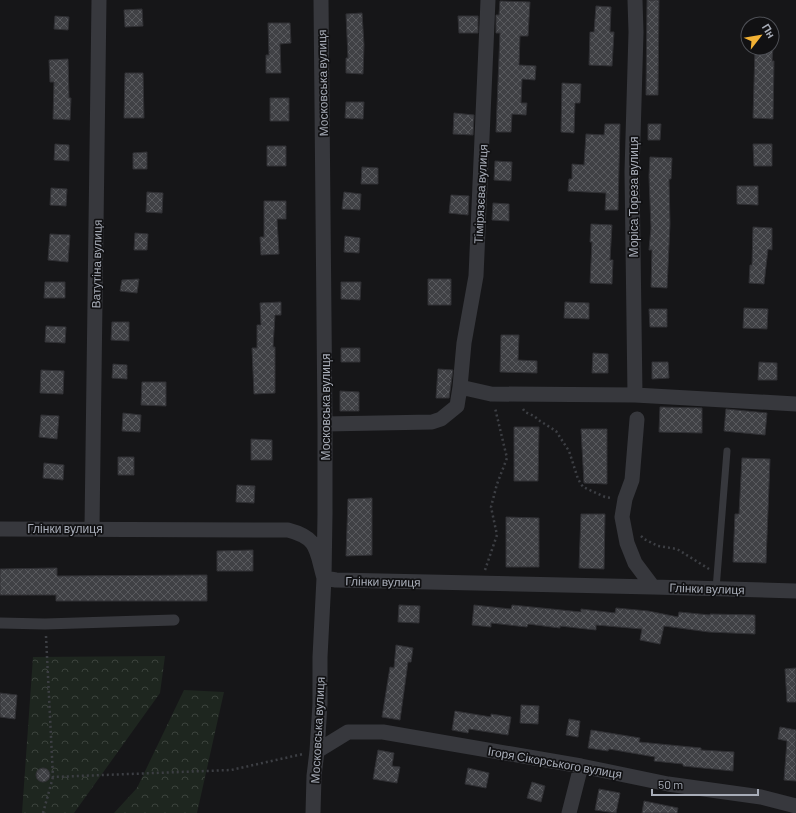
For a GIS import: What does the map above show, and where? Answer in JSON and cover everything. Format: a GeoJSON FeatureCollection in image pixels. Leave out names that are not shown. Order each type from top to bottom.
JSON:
{"type":"FeatureCollection","features":[{"type":"Feature","properties":{"kind":"street","name":"Ватутіна вулиця"},"geometry":{"type":"LineString","coordinates":[[92,528],[99,0]]}},
{"type":"Feature","properties":{"kind":"street","name":"Московська вулиця"},"geometry":{"type":"LineString","coordinates":[[313,813],[314,776],[320,704],[320,657],[324,578],[325,424],[321,0]]}},
{"type":"Feature","properties":{"kind":"street","name":"Тімірязєва вулиця"},"geometry":{"type":"LineString","coordinates":[[325,424],[432,422],[441,419],[457,406],[464,342],[476,276],[488,0]]}},
{"type":"Feature","properties":{"kind":"street","name":"Моріса Тореза вулиця"},"geometry":{"type":"LineString","coordinates":[[635,0],[636,32],[632,172],[635,394]]}},
{"type":"Feature","properties":{"kind":"street"},"geometry":{"type":"LineString","coordinates":[[460,387],[491,394],[635,394],[796,404]]}},
{"type":"Feature","properties":{"kind":"street"},"geometry":{"type":"LineString","coordinates":[[637,419],[632,480],[624,499],[622,517],[627,543],[635,563],[653,587]]}},
{"type":"Feature","properties":{"kind":"street","name":"Глінки вулиця"},"geometry":{"type":"LineString","coordinates":[[0,528],[288,530],[300,533],[314,544],[324,578],[336,580],[653,587],[796,592]]}},
{"type":"Feature","properties":{"kind":"street"},"geometry":{"type":"LineString","coordinates":[[0,624],[174,620]]}},
{"type":"Feature","properties":{"kind":"street","name":"Ігоря Сікорського вулиця"},"geometry":{"type":"LineString","coordinates":[[317,751],[348,732],[383,732],[581,766],[668,784],[761,797],[796,806]]}},
{"type":"Feature","properties":{"kind":"street"},"geometry":{"type":"LineString","coordinates":[[569,813],[581,766]]}},
{"type":"Feature","properties":{"kind":"lane"},"geometry":{"type":"LineString","coordinates":[[716,589],[727,451]]}},
{"type":"Feature","properties":{"kind":"path"},"geometry":{"type":"LineString","coordinates":[[480,583],[497,535],[490,507],[507,458],[491,394]]}},
{"type":"Feature","properties":{"kind":"path"},"geometry":{"type":"LineString","coordinates":[[512,394],[525,412],[556,430],[569,451],[578,479],[583,487],[605,497],[624,499]]}},
{"type":"Feature","properties":{"kind":"path"},"geometry":{"type":"LineString","coordinates":[[622,517],[644,539],[658,546],[677,549],[717,574]]}},
{"type":"Feature","properties":{"kind":"path"},"geometry":{"type":"LineString","coordinates":[[43,813],[53,777],[45,624]]}},
{"type":"Feature","properties":{"kind":"path"},"geometry":{"type":"LineString","coordinates":[[53,777],[231,770],[317,751]]}},
{"type":"Feature","properties":{"kind":"green space"},"geometry":{"type":"Polygon","coordinates":[[[165,656],[160,693],[74,813],[22,813],[33,657],[165,656]]]}},
{"type":"Feature","properties":{"kind":"green space"},"geometry":{"type":"Polygon","coordinates":[[[184,690],[224,692],[197,813],[114,813],[137,788],[184,690]]]}},
{"type":"Feature","properties":{"kind":"building"},"geometry":{"type":"Polygon","coordinates":[[[647,0],[659,0],[658,95],[646,95],[647,0]]]}},
{"type":"Feature","properties":{"kind":"building"},"geometry":{"type":"Polygon","coordinates":[[[500,1],[530,2],[528,36],[520,36],[519,65],[536,66],[535,80],[522,79],[521,103],[527,103],[526,115],[512,114],[511,132],[496,132],[500,33],[496,33],[496,15],[499,15],[500,1]]]}},
{"type":"Feature","properties":{"kind":"building"},"geometry":{"type":"Polygon","coordinates":[[[596,6],[611,7],[610,32],[614,32],[612,66],[589,65],[590,32],[594,32],[596,6]]]}},
{"type":"Feature","properties":{"kind":"building"},"geometry":{"type":"Polygon","coordinates":[[[142,9],[143,26],[125,27],[124,10],[142,9]]]}},
{"type":"Feature","properties":{"kind":"building"},"geometry":{"type":"Polygon","coordinates":[[[362,13],[364,45],[363,74],[346,73],[346,58],[348,58],[346,14],[362,13]]]}},
{"type":"Feature","properties":{"kind":"building"},"geometry":{"type":"Polygon","coordinates":[[[55,16],[69,17],[68,30],[54,29],[55,16]]]}},
{"type":"Feature","properties":{"kind":"building"},"geometry":{"type":"Polygon","coordinates":[[[458,16],[478,16],[478,33],[459,33],[458,16]]]}},
{"type":"Feature","properties":{"kind":"building"},"geometry":{"type":"Polygon","coordinates":[[[268,23],[290,23],[291,43],[280,44],[281,73],[266,73],[266,55],[269,55],[268,23]]]}},
{"type":"Feature","properties":{"kind":"building"},"geometry":{"type":"Polygon","coordinates":[[[755,56],[772,56],[772,61],[774,61],[773,119],[753,118],[755,56]]]}},
{"type":"Feature","properties":{"kind":"building"},"geometry":{"type":"Polygon","coordinates":[[[68,59],[69,98],[71,98],[70,120],[53,119],[54,82],[50,82],[49,60],[68,59]]]}},
{"type":"Feature","properties":{"kind":"building"},"geometry":{"type":"Polygon","coordinates":[[[125,73],[143,73],[144,118],[124,118],[125,73]]]}},
{"type":"Feature","properties":{"kind":"building"},"geometry":{"type":"Polygon","coordinates":[[[562,83],[581,84],[580,103],[575,103],[574,133],[561,132],[562,83]]]}},
{"type":"Feature","properties":{"kind":"building"},"geometry":{"type":"Polygon","coordinates":[[[270,98],[289,98],[289,121],[270,121],[270,98]]]}},
{"type":"Feature","properties":{"kind":"building"},"geometry":{"type":"Polygon","coordinates":[[[346,102],[364,102],[363,119],[345,118],[346,102]]]}},
{"type":"Feature","properties":{"kind":"building"},"geometry":{"type":"Polygon","coordinates":[[[454,113],[474,115],[473,135],[453,134],[454,113]]]}},
{"type":"Feature","properties":{"kind":"building"},"geometry":{"type":"Polygon","coordinates":[[[605,124],[620,124],[618,210],[605,210],[606,193],[568,191],[569,179],[572,179],[572,164],[584,165],[586,134],[604,135],[605,124]]]}},
{"type":"Feature","properties":{"kind":"building"},"geometry":{"type":"Polygon","coordinates":[[[648,124],[661,124],[660,140],[648,140],[648,124]]]}},
{"type":"Feature","properties":{"kind":"building"},"geometry":{"type":"Polygon","coordinates":[[[55,144],[69,145],[69,161],[54,160],[55,144]]]}},
{"type":"Feature","properties":{"kind":"building"},"geometry":{"type":"Polygon","coordinates":[[[753,144],[772,144],[772,166],[754,166],[753,144]]]}},
{"type":"Feature","properties":{"kind":"building"},"geometry":{"type":"Polygon","coordinates":[[[267,146],[286,146],[286,166],[267,166],[267,146]]]}},
{"type":"Feature","properties":{"kind":"building"},"geometry":{"type":"Polygon","coordinates":[[[147,152],[147,169],[133,169],[133,153],[147,152]]]}},
{"type":"Feature","properties":{"kind":"building"},"geometry":{"type":"Polygon","coordinates":[[[650,157],[672,158],[671,179],[669,179],[670,224],[667,288],[651,287],[652,250],[649,250],[651,228],[649,176],[650,157]]]}},
{"type":"Feature","properties":{"kind":"building"},"geometry":{"type":"Polygon","coordinates":[[[495,161],[512,162],[511,181],[494,180],[495,161]]]}},
{"type":"Feature","properties":{"kind":"building"},"geometry":{"type":"Polygon","coordinates":[[[362,167],[378,168],[378,184],[361,184],[362,167]]]}},
{"type":"Feature","properties":{"kind":"building"},"geometry":{"type":"Polygon","coordinates":[[[737,186],[758,186],[758,205],[737,204],[737,186]]]}},
{"type":"Feature","properties":{"kind":"building"},"geometry":{"type":"Polygon","coordinates":[[[51,188],[67,189],[66,206],[50,205],[51,188]]]}},
{"type":"Feature","properties":{"kind":"building"},"geometry":{"type":"Polygon","coordinates":[[[147,192],[163,193],[162,213],[146,212],[147,192]]]}},
{"type":"Feature","properties":{"kind":"building"},"geometry":{"type":"Polygon","coordinates":[[[344,192],[361,194],[360,210],[342,209],[344,192]]]}},
{"type":"Feature","properties":{"kind":"building"},"geometry":{"type":"Polygon","coordinates":[[[451,195],[469,196],[468,215],[449,213],[451,195]]]}},
{"type":"Feature","properties":{"kind":"building"},"geometry":{"type":"Polygon","coordinates":[[[264,201],[286,201],[286,219],[277,219],[279,254],[261,255],[260,237],[264,237],[264,201]]]}},
{"type":"Feature","properties":{"kind":"building"},"geometry":{"type":"Polygon","coordinates":[[[493,203],[509,204],[509,221],[492,220],[493,203]]]}},
{"type":"Feature","properties":{"kind":"building"},"geometry":{"type":"Polygon","coordinates":[[[591,224],[612,225],[610,260],[613,260],[612,284],[590,283],[592,242],[590,242],[591,224]]]}},
{"type":"Feature","properties":{"kind":"building"},"geometry":{"type":"Polygon","coordinates":[[[753,227],[772,228],[772,250],[768,249],[764,284],[749,283],[750,265],[752,265],[753,227]]]}},
{"type":"Feature","properties":{"kind":"building"},"geometry":{"type":"Polygon","coordinates":[[[135,233],[148,234],[147,250],[134,250],[135,233]]]}},
{"type":"Feature","properties":{"kind":"building"},"geometry":{"type":"Polygon","coordinates":[[[50,234],[70,235],[68,262],[48,260],[50,234]]]}},
{"type":"Feature","properties":{"kind":"building"},"geometry":{"type":"Polygon","coordinates":[[[345,236],[360,238],[359,253],[344,252],[345,236]]]}},
{"type":"Feature","properties":{"kind":"building"},"geometry":{"type":"Polygon","coordinates":[[[139,279],[137,293],[120,291],[122,280],[139,279]]]}},
{"type":"Feature","properties":{"kind":"building"},"geometry":{"type":"Polygon","coordinates":[[[428,279],[451,279],[451,305],[428,305],[428,279]]]}},
{"type":"Feature","properties":{"kind":"building"},"geometry":{"type":"Polygon","coordinates":[[[45,282],[65,282],[65,298],[44,298],[45,282]]]}},
{"type":"Feature","properties":{"kind":"building"},"geometry":{"type":"Polygon","coordinates":[[[341,282],[361,282],[360,300],[341,299],[341,282]]]}},
{"type":"Feature","properties":{"kind":"building"},"geometry":{"type":"Polygon","coordinates":[[[281,302],[281,315],[275,315],[273,347],[275,347],[275,393],[254,394],[252,348],[257,348],[257,325],[261,325],[260,303],[281,302]]]}},
{"type":"Feature","properties":{"kind":"building"},"geometry":{"type":"Polygon","coordinates":[[[565,302],[589,303],[589,319],[564,318],[565,302]]]}},
{"type":"Feature","properties":{"kind":"building"},"geometry":{"type":"Polygon","coordinates":[[[744,308],[768,309],[767,329],[743,328],[744,308]]]}},
{"type":"Feature","properties":{"kind":"building"},"geometry":{"type":"Polygon","coordinates":[[[649,309],[667,309],[667,327],[650,327],[649,309]]]}},
{"type":"Feature","properties":{"kind":"building"},"geometry":{"type":"Polygon","coordinates":[[[112,322],[129,322],[129,341],[111,340],[112,322]]]}},
{"type":"Feature","properties":{"kind":"building"},"geometry":{"type":"Polygon","coordinates":[[[46,326],[66,327],[65,343],[45,342],[46,326]]]}},
{"type":"Feature","properties":{"kind":"building"},"geometry":{"type":"Polygon","coordinates":[[[501,335],[519,335],[518,360],[537,361],[537,373],[500,372],[501,335]]]}},
{"type":"Feature","properties":{"kind":"building"},"geometry":{"type":"Polygon","coordinates":[[[341,348],[360,348],[360,362],[341,362],[341,348]]]}},
{"type":"Feature","properties":{"kind":"building"},"geometry":{"type":"Polygon","coordinates":[[[593,353],[608,354],[608,373],[592,373],[593,353]]]}},
{"type":"Feature","properties":{"kind":"building"},"geometry":{"type":"Polygon","coordinates":[[[652,362],[668,362],[669,378],[652,379],[652,362]]]}},
{"type":"Feature","properties":{"kind":"building"},"geometry":{"type":"Polygon","coordinates":[[[759,362],[777,363],[777,380],[758,380],[759,362]]]}},
{"type":"Feature","properties":{"kind":"building"},"geometry":{"type":"Polygon","coordinates":[[[113,364],[127,365],[127,379],[112,378],[113,364]]]}},
{"type":"Feature","properties":{"kind":"building"},"geometry":{"type":"Polygon","coordinates":[[[438,369],[453,370],[449,398],[436,398],[438,369]]]}},
{"type":"Feature","properties":{"kind":"building"},"geometry":{"type":"Polygon","coordinates":[[[41,370],[64,371],[63,394],[40,393],[41,370]]]}},
{"type":"Feature","properties":{"kind":"building"},"geometry":{"type":"Polygon","coordinates":[[[142,382],[166,382],[166,406],[141,405],[142,382]]]}},
{"type":"Feature","properties":{"kind":"building"},"geometry":{"type":"Polygon","coordinates":[[[340,391],[359,392],[359,411],[340,411],[340,391]]]}},
{"type":"Feature","properties":{"kind":"building"},"geometry":{"type":"Polygon","coordinates":[[[660,407],[702,408],[702,433],[659,432],[660,407]]]}},
{"type":"Feature","properties":{"kind":"building"},"geometry":{"type":"Polygon","coordinates":[[[726,409],[767,413],[765,435],[724,431],[726,409]]]}},
{"type":"Feature","properties":{"kind":"building"},"geometry":{"type":"Polygon","coordinates":[[[123,413],[141,415],[140,432],[122,431],[123,413]]]}},
{"type":"Feature","properties":{"kind":"building"},"geometry":{"type":"Polygon","coordinates":[[[41,415],[59,416],[57,439],[39,437],[41,415]]]}},
{"type":"Feature","properties":{"kind":"building"},"geometry":{"type":"Polygon","coordinates":[[[514,427],[539,427],[538,481],[514,481],[514,427]]]}},
{"type":"Feature","properties":{"kind":"building"},"geometry":{"type":"Polygon","coordinates":[[[581,429],[607,429],[607,484],[584,483],[581,429]]]}},
{"type":"Feature","properties":{"kind":"building"},"geometry":{"type":"Polygon","coordinates":[[[251,439],[272,440],[272,460],[251,460],[251,439]]]}},
{"type":"Feature","properties":{"kind":"building"},"geometry":{"type":"Polygon","coordinates":[[[118,457],[134,457],[134,475],[118,475],[118,457]]]}},
{"type":"Feature","properties":{"kind":"building"},"geometry":{"type":"Polygon","coordinates":[[[742,458],[770,459],[766,563],[733,562],[735,514],[739,514],[742,458]]]}},
{"type":"Feature","properties":{"kind":"building"},"geometry":{"type":"Polygon","coordinates":[[[44,463],[64,465],[63,480],[43,478],[44,463]]]}},
{"type":"Feature","properties":{"kind":"building"},"geometry":{"type":"Polygon","coordinates":[[[237,485],[255,486],[254,503],[236,502],[237,485]]]}},
{"type":"Feature","properties":{"kind":"building"},"geometry":{"type":"Polygon","coordinates":[[[372,498],[372,555],[346,556],[348,499],[372,498]]]}},
{"type":"Feature","properties":{"kind":"building"},"geometry":{"type":"Polygon","coordinates":[[[581,514],[605,514],[604,569],[579,568],[581,514]]]}},
{"type":"Feature","properties":{"kind":"building"},"geometry":{"type":"Polygon","coordinates":[[[506,517],[539,518],[539,567],[506,567],[506,517]]]}},
{"type":"Feature","properties":{"kind":"building"},"geometry":{"type":"Polygon","coordinates":[[[253,550],[253,571],[217,571],[217,551],[253,550]]]}},
{"type":"Feature","properties":{"kind":"building"},"geometry":{"type":"Polygon","coordinates":[[[57,568],[57,576],[207,575],[207,601],[56,601],[56,595],[0,595],[0,569],[57,568]]]}},
{"type":"Feature","properties":{"kind":"building"},"geometry":{"type":"Polygon","coordinates":[[[399,605],[420,606],[419,623],[398,622],[399,605]]]}},
{"type":"Feature","properties":{"kind":"building"},"geometry":{"type":"Polygon","coordinates":[[[474,605],[511,609],[512,605],[581,612],[581,609],[615,613],[616,608],[648,611],[678,617],[679,612],[710,615],[755,615],[755,634],[709,632],[664,626],[660,644],[640,640],[642,629],[596,625],[596,630],[528,624],[527,627],[491,623],[491,627],[472,625],[474,605]]]}},
{"type":"Feature","properties":{"kind":"building"},"geometry":{"type":"Polygon","coordinates":[[[396,645],[413,648],[411,662],[408,662],[400,720],[382,717],[390,667],[394,668],[396,645]]]}},
{"type":"Feature","properties":{"kind":"building"},"geometry":{"type":"Polygon","coordinates":[[[796,668],[796,702],[787,702],[785,669],[796,668]]]}},
{"type":"Feature","properties":{"kind":"building"},"geometry":{"type":"Polygon","coordinates":[[[0,693],[17,695],[15,719],[0,717],[0,693]]]}},
{"type":"Feature","properties":{"kind":"building"},"geometry":{"type":"Polygon","coordinates":[[[521,705],[539,706],[538,724],[520,723],[521,705]]]}},
{"type":"Feature","properties":{"kind":"building"},"geometry":{"type":"Polygon","coordinates":[[[455,711],[491,717],[491,714],[511,717],[508,735],[469,729],[468,733],[452,730],[455,711]]]}},
{"type":"Feature","properties":{"kind":"building"},"geometry":{"type":"Polygon","coordinates":[[[569,719],[580,721],[578,737],[566,735],[569,719]]]}},
{"type":"Feature","properties":{"kind":"building"},"geometry":{"type":"Polygon","coordinates":[[[780,727],[796,730],[796,781],[784,780],[787,741],[778,739],[780,727]]]}},
{"type":"Feature","properties":{"kind":"building"},"geometry":{"type":"Polygon","coordinates":[[[591,730],[640,738],[639,742],[701,748],[701,750],[734,752],[733,771],[683,766],[683,764],[654,761],[655,757],[609,749],[608,751],[588,748],[591,730]]]}},
{"type":"Feature","properties":{"kind":"building"},"geometry":{"type":"Polygon","coordinates":[[[378,750],[394,753],[392,766],[400,767],[397,783],[373,779],[378,750]]]}},
{"type":"Feature","properties":{"kind":"building"},"geometry":{"type":"Polygon","coordinates":[[[43,768],[48,770],[50,775],[48,780],[43,782],[38,780],[36,775],[38,770],[43,768]]]}},
{"type":"Feature","properties":{"kind":"building"},"geometry":{"type":"Polygon","coordinates":[[[468,768],[489,773],[486,788],[465,784],[468,768]]]}},
{"type":"Feature","properties":{"kind":"building"},"geometry":{"type":"Polygon","coordinates":[[[532,782],[545,786],[541,802],[527,798],[532,782]]]}},
{"type":"Feature","properties":{"kind":"building"},"geometry":{"type":"Polygon","coordinates":[[[599,789],[620,793],[616,813],[595,810],[599,789]]]}},
{"type":"Feature","properties":{"kind":"building"},"geometry":{"type":"Polygon","coordinates":[[[644,801],[678,808],[677,813],[642,813],[644,801]]]}}]}
